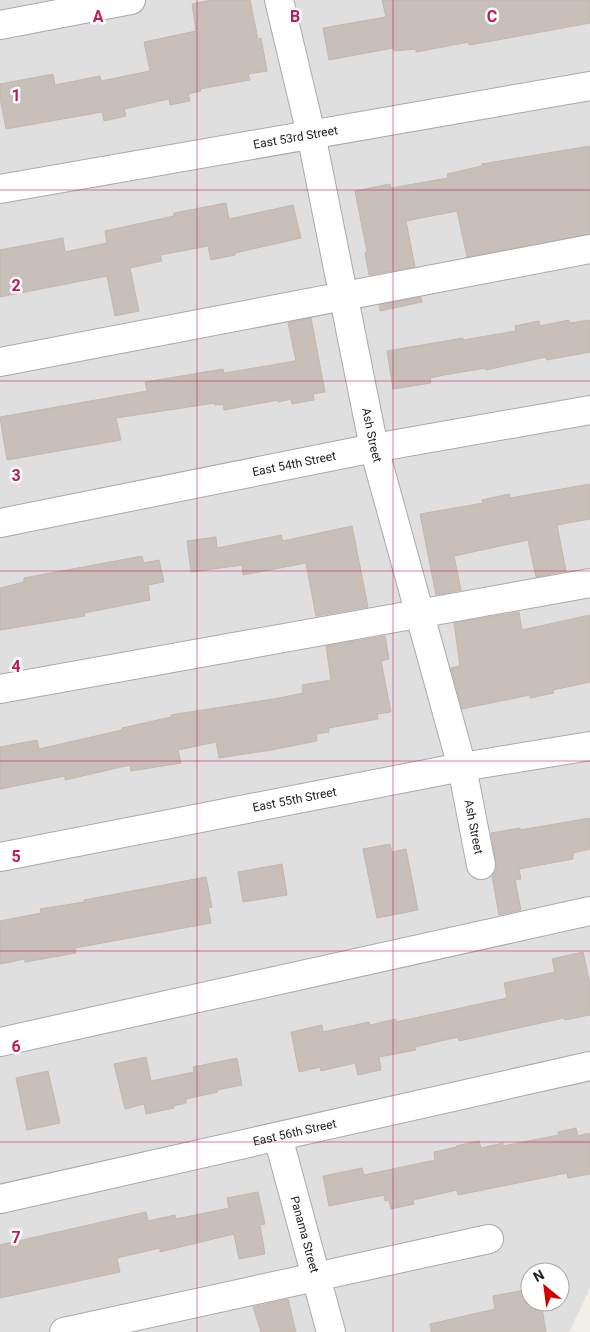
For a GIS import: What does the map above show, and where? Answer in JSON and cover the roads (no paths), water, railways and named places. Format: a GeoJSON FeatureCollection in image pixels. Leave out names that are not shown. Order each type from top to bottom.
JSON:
{"type":"FeatureCollection","features":[{"type":"Feature","properties":{"kind":"street"},"geometry":{"type":"LineString","coordinates":[[0,25],[131,0]]}},
{"type":"Feature","properties":{"kind":"street","name":"Ash Street"},"geometry":{"type":"LineString","coordinates":[[278,0],[311,134],[374,448],[462,767],[481,866]]}},
{"type":"Feature","properties":{"kind":"street","name":"East 53rd Street"},"geometry":{"type":"LineString","coordinates":[[0,189],[590,86]]}},
{"type":"Feature","properties":{"kind":"street"},"geometry":{"type":"LineString","coordinates":[[0,362],[590,249]]}},
{"type":"Feature","properties":{"kind":"street","name":"East 54th Street"},"geometry":{"type":"LineString","coordinates":[[0,523],[374,448],[590,410]]}},
{"type":"Feature","properties":{"kind":"street"},"geometry":{"type":"LineString","coordinates":[[0,689],[590,583]]}},
{"type":"Feature","properties":{"kind":"street","name":"East 55th Street"},"geometry":{"type":"LineString","coordinates":[[0,857],[462,767],[590,746]]}},
{"type":"Feature","properties":{"kind":"street"},"geometry":{"type":"LineString","coordinates":[[0,1042],[590,912]]}},
{"type":"Feature","properties":{"kind":"street","name":"East 56th Street"},"geometry":{"type":"LineString","coordinates":[[0,1199],[590,1066]]}},
{"type":"Feature","properties":{"kind":"street","name":"Panama Street"},"geometry":{"type":"LineString","coordinates":[[278,1137],[331,1332]]}},
{"type":"Feature","properties":{"kind":"street"},"geometry":{"type":"LineString","coordinates":[[64,1332],[489,1239]]}}]}
